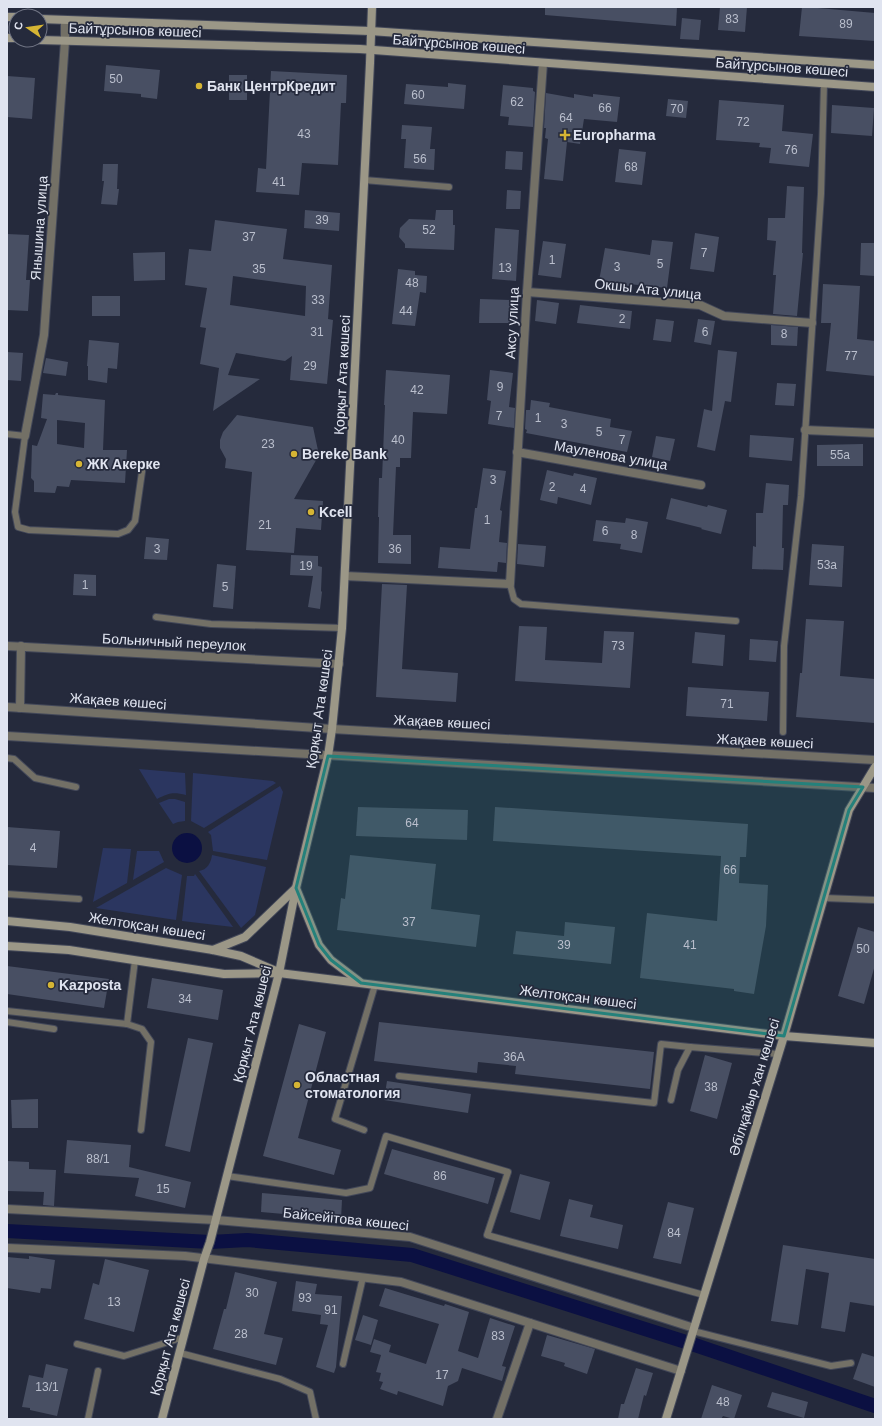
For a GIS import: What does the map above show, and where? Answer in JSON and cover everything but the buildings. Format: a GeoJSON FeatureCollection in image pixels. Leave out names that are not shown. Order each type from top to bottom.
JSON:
{"type":"FeatureCollection","features":[{"type":"Feature","properties":{"kind":"street","name":"Қорқыт Ата көшесі"},"geometry":{"type":"LineString","coordinates":[[162,1419],[204,1259],[216,1220],[279,973],[296,888],[328,756],[342,628],[372,7]]}},
{"type":"Feature","properties":{"kind":"street","name":"Байтұрсынов көшесі"},"geometry":{"type":"LineString","coordinates":[[48,19],[370,30],[875,65]]}},
{"type":"Feature","properties":{"kind":"street","name":"Янышина улица"},"geometry":{"type":"LineString","coordinates":[[25,436],[44,335],[65,41],[65,20]]}},
{"type":"Feature","properties":{"kind":"street","name":"Байтұрсынов көшесі"},"geometry":{"type":"LineString","coordinates":[[48,40],[371,50],[875,87]]}},
{"type":"Feature","properties":{"kind":"street","name":"Аксу улица"},"geometry":{"type":"LineString","coordinates":[[510,584],[527,292],[543,63]]}},
{"type":"Feature","properties":{"kind":"street","name":"Окшы Ата улица"},"geometry":{"type":"LineString","coordinates":[[527,292],[700,305],[724,316],[812,323]]}},
{"type":"Feature","properties":{"kind":"street"},"geometry":{"type":"LineString","coordinates":[[805,430],[875,433]]}},
{"type":"Feature","properties":{"kind":"street","name":"Мауленова улица"},"geometry":{"type":"LineString","coordinates":[[518,452],[701,485]]}},
{"type":"Feature","properties":{"kind":"street"},"geometry":{"type":"LineString","coordinates":[[345,576],[510,584]]}},
{"type":"Feature","properties":{"kind":"street","name":"Больничный переулок"},"geometry":{"type":"LineString","coordinates":[[7,646],[339,664]]}},
{"type":"Feature","properties":{"kind":"street"},"geometry":{"type":"LineString","coordinates":[[20,646],[20,708]]}},
{"type":"Feature","properties":{"kind":"street","name":"Жақаев көшесі"},"geometry":{"type":"LineString","coordinates":[[7,707],[332,729],[875,760]]}},
{"type":"Feature","properties":{"kind":"street"},"geometry":{"type":"LineString","coordinates":[[7,736],[875,788]]}},
{"type":"Feature","properties":{"kind":"street","name":"Әбілқайыр хан көшесі"},"geometry":{"type":"LineString","coordinates":[[666,1419],[784,1036],[849,810],[875,767]]}},
{"type":"Feature","properties":{"kind":"street"},"geometry":{"type":"LineString","coordinates":[[213,950],[245,937],[296,888],[319,945],[331,960],[361,983]]}},
{"type":"Feature","properties":{"kind":"street","name":"Желтоқсан көшесі"},"geometry":{"type":"LineString","coordinates":[[7,921],[70,927],[213,950],[240,956],[279,973]]}},
{"type":"Feature","properties":{"kind":"street","name":"Желтоқсан көшесі"},"geometry":{"type":"LineString","coordinates":[[7,946],[69,950],[224,974],[279,973],[784,1036],[875,1043]]}},
{"type":"Feature","properties":{"kind":"street","name":"Байсейітова көшесі"},"geometry":{"type":"LineString","coordinates":[[7,1210],[216,1220],[410,1237],[694,1330]]}},
{"type":"Feature","properties":{"kind":"street"},"geometry":{"type":"LineString","coordinates":[[7,1248],[185,1256],[401,1282],[681,1371]]}},
{"type":"Feature","properties":{"kind":"street"},"geometry":{"type":"LineString","coordinates":[[497,1419],[530,1323]]}},
{"type":"Feature","properties":{"kind":"lane"},"geometry":{"type":"LineString","coordinates":[[783,732],[784,646],[801,496],[821,194],[824,83]]}},
{"type":"Feature","properties":{"kind":"lane"},"geometry":{"type":"LineString","coordinates":[[364,180],[450,187]]}},
{"type":"Feature","properties":{"kind":"lane"},"geometry":{"type":"LineString","coordinates":[[7,434],[25,436],[15,512],[18,527],[29,530],[118,534],[128,530],[135,521],[143,465]]}},
{"type":"Feature","properties":{"kind":"lane"},"geometry":{"type":"LineString","coordinates":[[510,584],[514,599],[521,604],[736,621]]}},
{"type":"Feature","properties":{"kind":"lane"},"geometry":{"type":"LineString","coordinates":[[156,618],[210,624],[342,628]]}},
{"type":"Feature","properties":{"kind":"lane"},"geometry":{"type":"LineString","coordinates":[[7,758],[14,759],[35,778],[76,787]]}},
{"type":"Feature","properties":{"kind":"lane"},"geometry":{"type":"LineString","coordinates":[[7,894],[79,899]]}},
{"type":"Feature","properties":{"kind":"lane"},"geometry":{"type":"LineString","coordinates":[[824,898],[875,900]]}},
{"type":"Feature","properties":{"kind":"lane"},"geometry":{"type":"LineString","coordinates":[[127,1024],[135,960]]}},
{"type":"Feature","properties":{"kind":"lane"},"geometry":{"type":"LineString","coordinates":[[364,1130],[335,1119],[375,985]]}},
{"type":"Feature","properties":{"kind":"lane"},"geometry":{"type":"LineString","coordinates":[[7,1012],[127,1024],[142,1029],[151,1042],[141,1130]]}},
{"type":"Feature","properties":{"kind":"lane"},"geometry":{"type":"LineString","coordinates":[[7,1022],[54,1029]]}},
{"type":"Feature","properties":{"kind":"lane"},"geometry":{"type":"LineString","coordinates":[[399,1076],[654,1103],[661,1044],[778,1054]]}},
{"type":"Feature","properties":{"kind":"lane"},"geometry":{"type":"LineString","coordinates":[[671,1100],[678,1070],[690,1047]]}},
{"type":"Feature","properties":{"kind":"lane"},"geometry":{"type":"LineString","coordinates":[[227,1176],[346,1193],[370,1188],[386,1136],[508,1172],[487,1235],[704,1295]]}},
{"type":"Feature","properties":{"kind":"lane"},"geometry":{"type":"LineString","coordinates":[[343,1364],[363,1277]]}},
{"type":"Feature","properties":{"kind":"lane"},"geometry":{"type":"LineString","coordinates":[[694,1330],[831,1366],[851,1363]]}},
{"type":"Feature","properties":{"kind":"lane"},"geometry":{"type":"LineString","coordinates":[[77,1344],[124,1356],[184,1337]]}},
{"type":"Feature","properties":{"kind":"lane"},"geometry":{"type":"LineString","coordinates":[[180,1353],[280,1379],[310,1392],[316,1419]]}},
{"type":"Feature","properties":{"kind":"lane"},"geometry":{"type":"LineString","coordinates":[[88,1419],[98,1371]]}},
{"type":"Feature","properties":{"kind":"highlighted area"},"geometry":{"type":"Polygon","coordinates":[[[328,756],[863,787],[849,810],[784,1036],[361,983],[331,960],[319,945],[296,888],[328,756]]]}},
{"type":"Feature","properties":{"kind":"shaded area"},"geometry":{"type":"Polygon","coordinates":[[[139,769],[185,773],[186,795],[171,794],[157,799],[139,769]]]}},
{"type":"Feature","properties":{"kind":"shaded area"},"geometry":{"type":"Polygon","coordinates":[[[193,773],[273,781],[276,783],[204,828],[191,821],[193,773]]]}},
{"type":"Feature","properties":{"kind":"shaded area"},"geometry":{"type":"Polygon","coordinates":[[[280,786],[283,792],[267,860],[213,851],[211,835],[208,832],[280,786]]]}},
{"type":"Feature","properties":{"kind":"shaded area"},"geometry":{"type":"Polygon","coordinates":[[[169,799],[185,802],[185,821],[173,824],[159,803],[169,799]]]}},
{"type":"Feature","properties":{"kind":"shaded area"},"geometry":{"type":"Polygon","coordinates":[[[187,833],[193,834],[201,842],[201,854],[193,862],[187,863],[181,862],[173,854],[172,848],[173,842],[181,834],[187,833]]]}},
{"type":"Feature","properties":{"kind":"shaded area"},"geometry":{"type":"Polygon","coordinates":[[[103,848],[131,849],[127,883],[93,902],[103,848]]]}},
{"type":"Feature","properties":{"kind":"shaded area"},"geometry":{"type":"Polygon","coordinates":[[[137,851],[159,851],[164,862],[133,880],[137,851]]]}},
{"type":"Feature","properties":{"kind":"shaded area"},"geometry":{"type":"Polygon","coordinates":[[[212,855],[266,867],[255,915],[241,928],[199,871],[208,866],[212,855]]]}},
{"type":"Feature","properties":{"kind":"shaded area"},"geometry":{"type":"Polygon","coordinates":[[[166,868],[182,875],[176,920],[96,908],[166,868]]]}},
{"type":"Feature","properties":{"kind":"shaded area"},"geometry":{"type":"Polygon","coordinates":[[[195,874],[233,927],[182,921],[187,876],[194,876],[195,874]]]}},
{"type":"Feature","properties":{"kind":"waterway"},"geometry":{"type":"LineString","coordinates":[[7,1231],[210,1242],[247,1240],[412,1255],[689,1343],[875,1406]]}},
{"type":"Feature","properties":{"kind":"place","name":"Банк ЦентрКредит"},"geometry":{"type":"Point","coordinates":[199,86]}},
{"type":"Feature","properties":{"kind":"place","name":"Europharma"},"geometry":{"type":"Point","coordinates":[565,135]}},
{"type":"Feature","properties":{"kind":"place","name":"Bereke Bank"},"geometry":{"type":"Point","coordinates":[294,454]}},
{"type":"Feature","properties":{"kind":"place","name":"ЖК Акерке"},"geometry":{"type":"Point","coordinates":[79,464]}},
{"type":"Feature","properties":{"kind":"place","name":"Kcell"},"geometry":{"type":"Point","coordinates":[311,512]}},
{"type":"Feature","properties":{"kind":"place","name":"Kazposta"},"geometry":{"type":"Point","coordinates":[51,985]}},
{"type":"Feature","properties":{"kind":"place","name":"Областная стоматология"},"geometry":{"type":"Point","coordinates":[297,1085]}}]}
